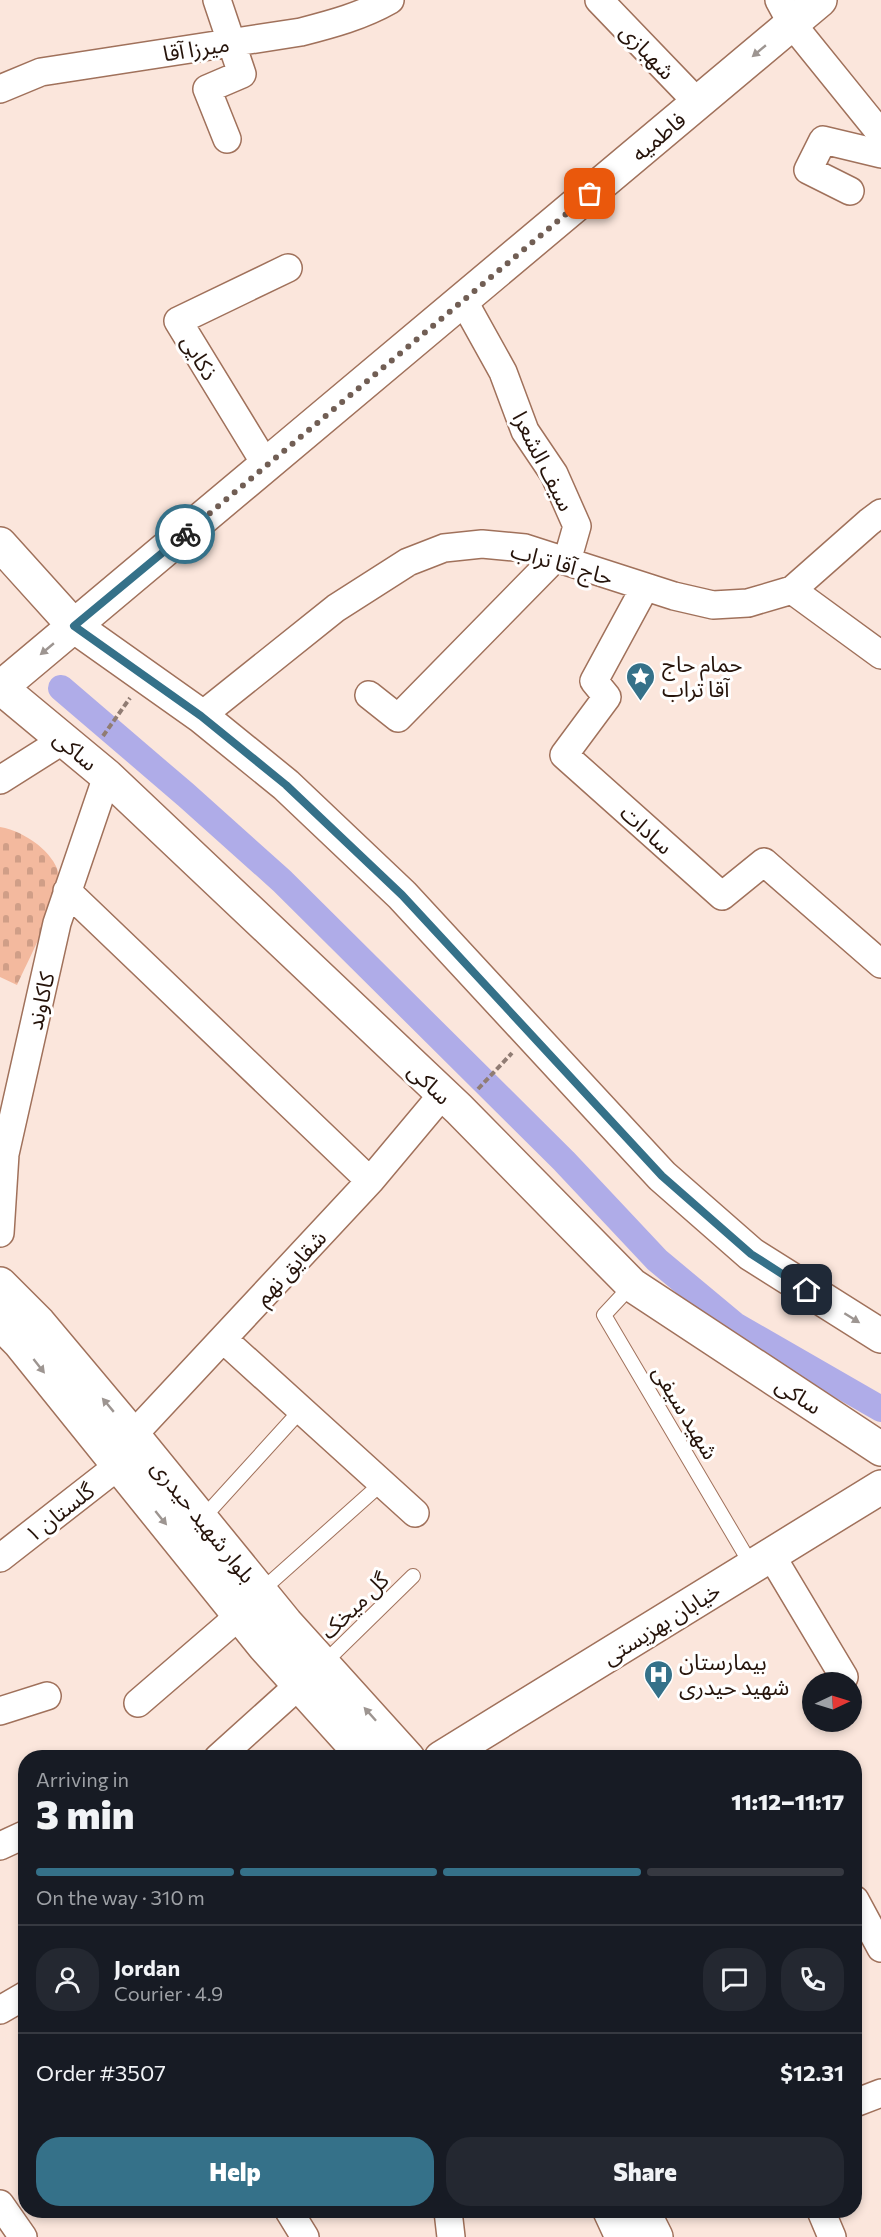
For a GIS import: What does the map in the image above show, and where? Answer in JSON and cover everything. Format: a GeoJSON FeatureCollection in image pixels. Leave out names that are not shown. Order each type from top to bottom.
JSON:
{"type":"FeatureCollection","features":[{"type":"Feature","properties":{"kind":"street"},"geometry":{"type":"LineString","coordinates":[[217,0],[242,74],[207,90],[227,139]]}},
{"type":"Feature","properties":{"kind":"street","name":"میرزا آقا"},"geometry":{"type":"LineString","coordinates":[[0,89],[41,72],[301,32],[374,9],[390,0]]}},
{"type":"Feature","properties":{"kind":"street","name":"شهبازی"},"geometry":{"type":"LineString","coordinates":[[598,0],[698,103]]}},
{"type":"Feature","properties":{"kind":"street","name":"فاطمیه"},"geometry":{"type":"LineString","coordinates":[[0,688],[698,103],[785,12],[820,0]]}},
{"type":"Feature","properties":{"kind":"street"},"geometry":{"type":"LineString","coordinates":[[785,12],[881,134]]}},
{"type":"Feature","properties":{"kind":"street"},"geometry":{"type":"LineString","coordinates":[[850,191],[808,170],[823,140],[881,154]]}},
{"type":"Feature","properties":{"kind":"street","name":"ذکایی"},"geometry":{"type":"LineString","coordinates":[[266,465],[178,321],[288,268]]}},
{"type":"Feature","properties":{"kind":"street","name":"سیف الشعرا"},"geometry":{"type":"LineString","coordinates":[[463,300],[503,372],[525,431],[554,474],[577,526],[561,560]]}},
{"type":"Feature","properties":{"kind":"street"},"geometry":{"type":"LineString","coordinates":[[881,513],[792,590],[881,656]]}},
{"type":"Feature","properties":{"kind":"street"},"geometry":{"type":"LineString","coordinates":[[0,544],[74,626],[201,716],[286,785],[402,895],[662,1176],[751,1254],[881,1336]]}},
{"type":"Feature","properties":{"kind":"street","name":"حاج آقا تراب"},"geometry":{"type":"LineString","coordinates":[[201,716],[336,608],[408,562],[444,548],[482,544],[525,548],[674,596],[713,604],[748,603],[792,590]]}},
{"type":"Feature","properties":{"kind":"street"},"geometry":{"type":"LineString","coordinates":[[369,695],[398,718],[561,560]]}},
{"type":"Feature","properties":{"kind":"street","name":"سادات"},"geometry":{"type":"LineString","coordinates":[[645,587],[594,681],[607,697],[564,755],[722,896],[764,862],[881,964]]}},
{"type":"Feature","properties":{"kind":"street","name":"ساکی"},"geometry":{"type":"LineString","coordinates":[[0,688],[65,739],[456,1095],[459,1108],[632,1285],[881,1449]]}},
{"type":"Feature","properties":{"kind":"street"},"geometry":{"type":"LineString","coordinates":[[0,780],[65,739]]}},
{"type":"Feature","properties":{"kind":"street","name":"کاکاوند"},"geometry":{"type":"LineString","coordinates":[[0,1233],[2,1164],[54,934],[106,776]]}},
{"type":"Feature","properties":{"kind":"street"},"geometry":{"type":"LineString","coordinates":[[67,891],[370,1181]]}},
{"type":"Feature","properties":{"kind":"street","name":"شقایق نهم"},"geometry":{"type":"LineString","coordinates":[[133,1435],[370,1181],[456,1095]]}},
{"type":"Feature","properties":{"kind":"street","name":"بلوار شهید حیدری"},"geometry":{"type":"LineString","coordinates":[[0,1284],[39,1323],[261,1591],[401,1750]]}},
{"type":"Feature","properties":{"kind":"street","name":"بلوار شهید حیدری"},"geometry":{"type":"LineString","coordinates":[[0,1323],[19,1342],[239,1616],[358,1750]]}},
{"type":"Feature","properties":{"kind":"street"},"geometry":{"type":"LineString","coordinates":[[223,1339],[415,1513]]}},
{"type":"Feature","properties":{"kind":"street","name":"گلستان ۱"},"geometry":{"type":"LineString","coordinates":[[0,1558],[118,1466]]}},
{"type":"Feature","properties":{"kind":"street","name":"خیابان بهزیستی"},"geometry":{"type":"LineString","coordinates":[[454,1750],[881,1487]]}},
{"type":"Feature","properties":{"kind":"street"},"geometry":{"type":"LineString","coordinates":[[762,1561],[840,1672]]}},
{"type":"Feature","properties":{"kind":"street"},"geometry":{"type":"LineString","coordinates":[[138,1703],[239,1616]]}},
{"type":"Feature","properties":{"kind":"street"},"geometry":{"type":"LineString","coordinates":[[227,1750],[299,1685]]}},
{"type":"Feature","properties":{"kind":"street"},"geometry":{"type":"LineString","coordinates":[[0,1711],[47,1696]]}},
{"type":"Feature","properties":{"kind":"street"},"geometry":{"type":"LineString","coordinates":[[0,1846],[18,1838]]}},
{"type":"Feature","properties":{"kind":"street"},"geometry":{"type":"LineString","coordinates":[[862,1912],[881,1948]]}},
{"type":"Feature","properties":{"kind":"street"},"geometry":{"type":"LineString","coordinates":[[0,2010],[18,2000]]}},
{"type":"Feature","properties":{"kind":"street"},"geometry":{"type":"LineString","coordinates":[[862,2100],[881,2093]]}},
{"type":"Feature","properties":{"kind":"street"},"geometry":{"type":"LineString","coordinates":[[0,2204],[23,2237]]}},
{"type":"Feature","properties":{"kind":"street"},"geometry":{"type":"LineString","coordinates":[[293,2218],[305,2237]]}},
{"type":"Feature","properties":{"kind":"street"},"geometry":{"type":"LineString","coordinates":[[449,2218],[451,2237]]}},
{"type":"Feature","properties":{"kind":"street"},"geometry":{"type":"LineString","coordinates":[[613,2218],[622,2237]]}},
{"type":"Feature","properties":{"kind":"street"},"geometry":{"type":"LineString","coordinates":[[646,2218],[656,2237]]}},
{"type":"Feature","properties":{"kind":"street"},"geometry":{"type":"LineString","coordinates":[[824,2218],[832,2237]]}},
{"type":"Feature","properties":{"kind":"lane","name":"شهید سیفی"},"geometry":{"type":"LineString","coordinates":[[632,1285],[604,1316],[762,1561]]}},
{"type":"Feature","properties":{"kind":"lane"},"geometry":{"type":"LineString","coordinates":[[202,1519],[301,1410]]}},
{"type":"Feature","properties":{"kind":"lane"},"geometry":{"type":"LineString","coordinates":[[261,1591],[382,1483]]}},
{"type":"Feature","properties":{"kind":"lane","name":"گل میخک"},"geometry":{"type":"LineString","coordinates":[[323,1664],[413,1576]]}},
{"type":"Feature","properties":{"kind":"path"},"geometry":{"type":"LineString","coordinates":[[103,735],[129,700]]}},
{"type":"Feature","properties":{"kind":"path"},"geometry":{"type":"LineString","coordinates":[[456,1095],[513,1053]]}},
{"type":"Feature","properties":{"kind":"green space"},"geometry":{"type":"Polygon","coordinates":[[[0,827],[20,833],[41,847],[55,864],[59,878],[49,915],[17,985],[0,977],[0,827]]]}},
{"type":"Feature","properties":{"kind":"waterway"},"geometry":{"type":"LineString","coordinates":[[61,688],[282,881],[564,1161],[657,1260],[735,1325],[881,1409]]}},
{"type":"Feature","properties":{"kind":"way so far"},"geometry":{"type":"LineString","coordinates":[[185,534],[590,194]]}},
{"type":"Feature","properties":{"kind":"place","name":"حمام حاج آقا تراب"},"geometry":{"type":"Point","coordinates":[641,702]}},
{"type":"Feature","properties":{"kind":"place","name":"بیمارستان شهید حیدری"},"geometry":{"type":"Point","coordinates":[658,1700]}},
{"type":"Feature","properties":{"kind":"route"},"geometry":{"type":"LineString","coordinates":[[185,534],[74,626],[201,716],[286,785],[402,895],[662,1176],[751,1254],[807,1290]]}}]}
